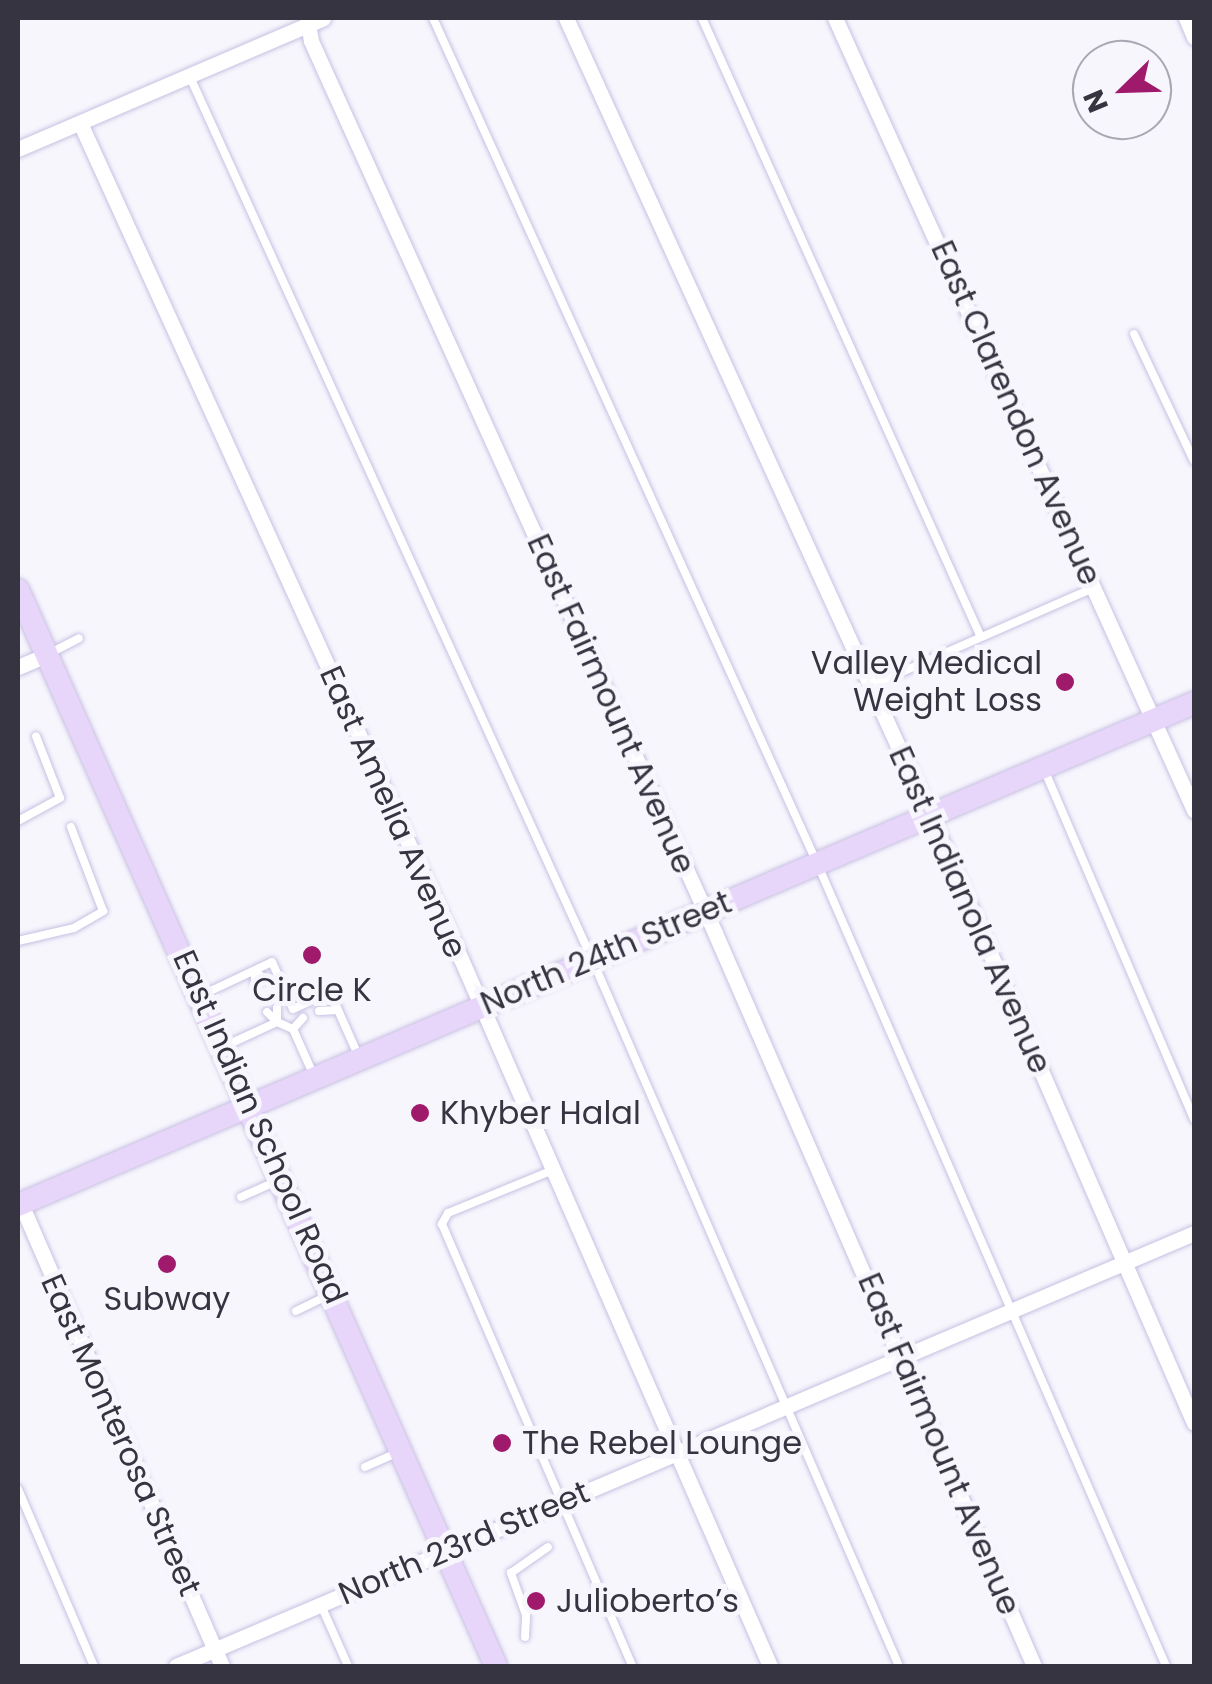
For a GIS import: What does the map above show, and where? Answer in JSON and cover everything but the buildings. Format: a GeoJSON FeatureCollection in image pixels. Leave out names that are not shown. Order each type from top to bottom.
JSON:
{"type":"FeatureCollection","features":[{"type":"Feature","properties":{"kind":"main road","name":"East Indian School Road"},"geometry":{"type":"LineString","coordinates":[[18,590],[284,1178],[496,1666]]}},
{"type":"Feature","properties":{"kind":"main road","name":"North 24th Street"},"geometry":{"type":"LineString","coordinates":[[19,1204],[1194,702]]}},
{"type":"Feature","properties":{"kind":"street","name":"East Indianola Avenue"},"geometry":{"type":"LineString","coordinates":[[566,18],[929,816],[1194,1424]]}},
{"type":"Feature","properties":{"kind":"street","name":"East Clarendon Avenue"},"geometry":{"type":"LineString","coordinates":[[836,18],[1194,810]]}},
{"type":"Feature","properties":{"kind":"street"},"geometry":{"type":"LineString","coordinates":[[1186,18],[1194,37]]}},
{"type":"Feature","properties":{"kind":"street"},"geometry":{"type":"LineString","coordinates":[[18,149],[81,126],[314,20]]}},
{"type":"Feature","properties":{"kind":"street","name":"East Fairmount Avenue"},"geometry":{"type":"LineString","coordinates":[[314,20],[311,42],[705,911],[1034,1666]]}},
{"type":"Feature","properties":{"kind":"street","name":"East Amelia Avenue"},"geometry":{"type":"LineString","coordinates":[[81,126],[480,1006],[770,1666]]}},
{"type":"Feature","properties":{"kind":"street"},"geometry":{"type":"LineString","coordinates":[[18,667],[48,654]]}},
{"type":"Feature","properties":{"kind":"street","name":"East Monterosa Street"},"geometry":{"type":"LineString","coordinates":[[19,1204],[222,1666]]}},
{"type":"Feature","properties":{"kind":"street","name":"North 23rd Street"},"geometry":{"type":"LineString","coordinates":[[176,1666],[1194,1233]]}},
{"type":"Feature","properties":{"kind":"lane"},"geometry":{"type":"LineString","coordinates":[[433,18],[817,864],[1166,1666]]}},
{"type":"Feature","properties":{"kind":"lane"},"geometry":{"type":"LineString","coordinates":[[702,18],[980,635]]}},
{"type":"Feature","properties":{"kind":"lane"},"geometry":{"type":"LineString","coordinates":[[190,78],[592,959],[899,1666]]}},
{"type":"Feature","properties":{"kind":"lane"},"geometry":{"type":"LineString","coordinates":[[1134,334],[1194,461]]}},
{"type":"Feature","properties":{"kind":"lane"},"geometry":{"type":"LineString","coordinates":[[870,686],[1095,587]]}},
{"type":"Feature","properties":{"kind":"lane"},"geometry":{"type":"LineString","coordinates":[[48,654],[80,638]]}},
{"type":"Feature","properties":{"kind":"lane"},"geometry":{"type":"LineString","coordinates":[[18,821],[60,798],[36,736]]}},
{"type":"Feature","properties":{"kind":"lane"},"geometry":{"type":"LineString","coordinates":[[1043,767],[1194,1119]]}},
{"type":"Feature","properties":{"kind":"lane"},"geometry":{"type":"LineString","coordinates":[[18,941],[74,928],[103,911],[71,827]]}},
{"type":"Feature","properties":{"kind":"lane"},"geometry":{"type":"LineString","coordinates":[[202,995],[272,962],[293,1009],[330,992],[359,1058]]}},
{"type":"Feature","properties":{"kind":"lane"},"geometry":{"type":"LineString","coordinates":[[255,971],[266,980]]}},
{"type":"Feature","properties":{"kind":"lane"},"geometry":{"type":"LineString","coordinates":[[255,971],[255,985]]}},
{"type":"Feature","properties":{"kind":"lane"},"geometry":{"type":"LineString","coordinates":[[277,1008],[277,1022]]}},
{"type":"Feature","properties":{"kind":"lane"},"geometry":{"type":"LineString","coordinates":[[323,1015],[338,1010]]}},
{"type":"Feature","properties":{"kind":"lane"},"geometry":{"type":"LineString","coordinates":[[267,1012],[277,1022]]}},
{"type":"Feature","properties":{"kind":"lane"},"geometry":{"type":"LineString","coordinates":[[225,1046],[277,1022],[300,1026],[314,1077]]}},
{"type":"Feature","properties":{"kind":"lane"},"geometry":{"type":"LineString","coordinates":[[553,1170],[448,1212],[442,1224],[632,1666]]}},
{"type":"Feature","properties":{"kind":"lane"},"geometry":{"type":"LineString","coordinates":[[240,1197],[284,1178]]}},
{"type":"Feature","properties":{"kind":"lane"},"geometry":{"type":"LineString","coordinates":[[296,1310],[334,1293]]}},
{"type":"Feature","properties":{"kind":"lane"},"geometry":{"type":"LineString","coordinates":[[365,1467],[402,1451]]}},
{"type":"Feature","properties":{"kind":"lane"},"geometry":{"type":"LineString","coordinates":[[18,1488],[94,1666]]}},
{"type":"Feature","properties":{"kind":"lane"},"geometry":{"type":"LineString","coordinates":[[525,1637],[526,1615],[510,1573],[548,1547]]}},
{"type":"Feature","properties":{"kind":"lane"},"geometry":{"type":"LineString","coordinates":[[320,1603],[348,1666]]}},
{"type":"Feature","properties":{"kind":"place","name":"Valley Medical Weight Loss"},"geometry":{"type":"Point","coordinates":[1065,682]}},
{"type":"Feature","properties":{"kind":"place","name":"Circle K"},"geometry":{"type":"Point","coordinates":[312,955]}},
{"type":"Feature","properties":{"kind":"place","name":"Khyber Halal"},"geometry":{"type":"Point","coordinates":[420,1113]}},
{"type":"Feature","properties":{"kind":"place","name":"Subway"},"geometry":{"type":"Point","coordinates":[167,1264]}},
{"type":"Feature","properties":{"kind":"place","name":"The Rebel Lounge"},"geometry":{"type":"Point","coordinates":[502,1443]}},
{"type":"Feature","properties":{"kind":"place","name":"Julioberto’s"},"geometry":{"type":"Point","coordinates":[536,1601]}}]}
